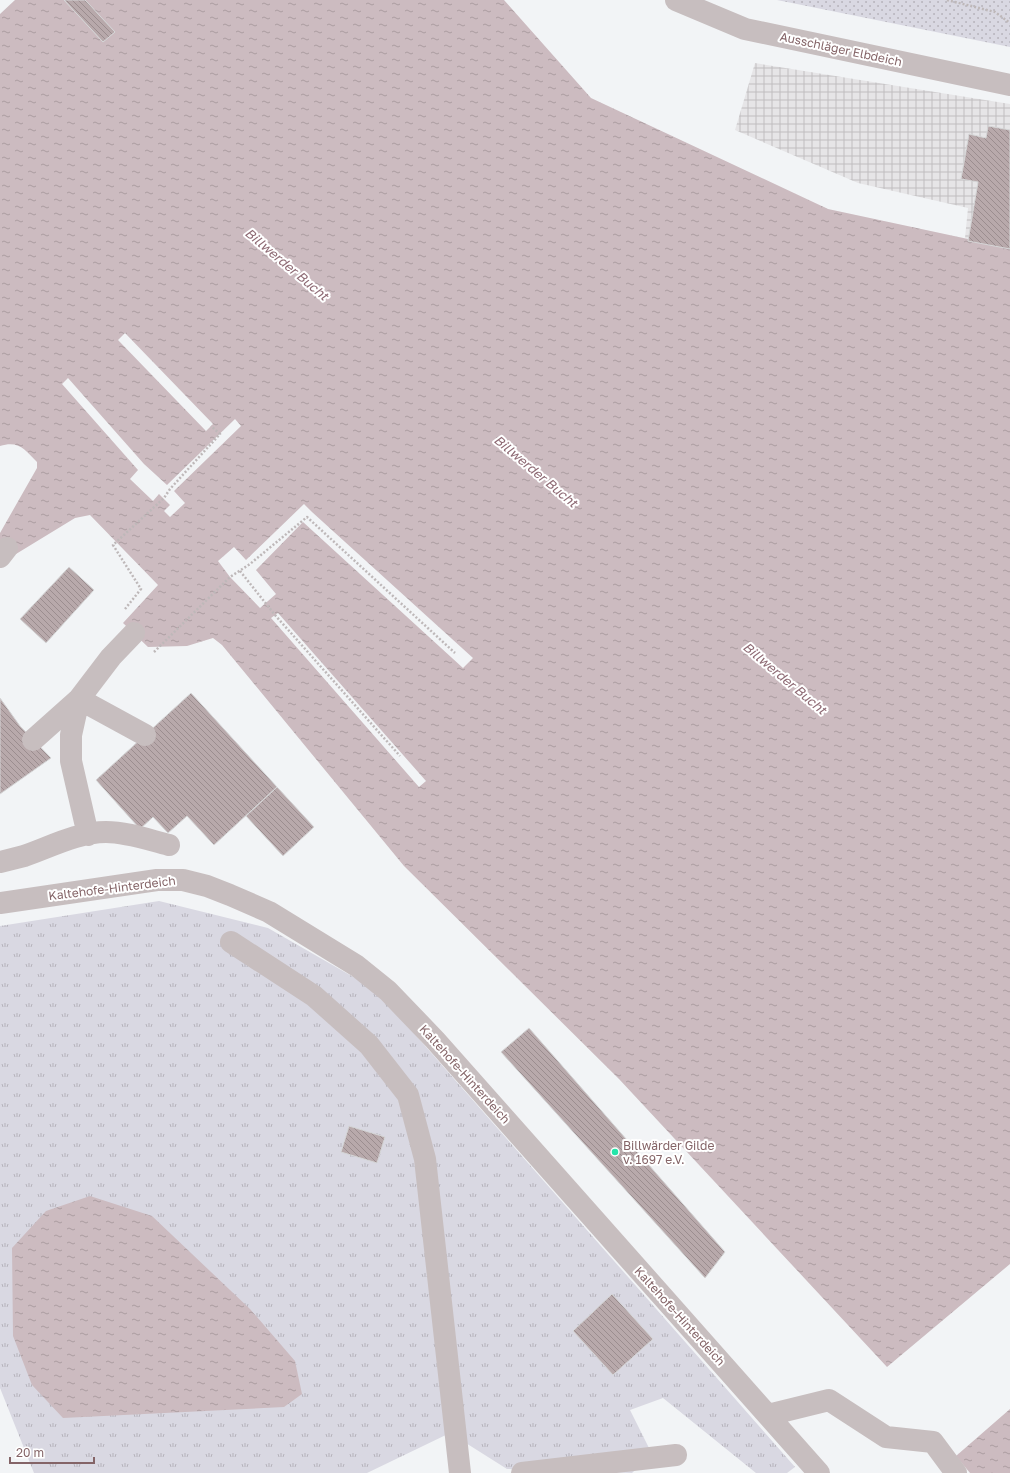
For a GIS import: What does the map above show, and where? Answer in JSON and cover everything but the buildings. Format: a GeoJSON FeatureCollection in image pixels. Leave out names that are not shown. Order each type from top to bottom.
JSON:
{"type":"FeatureCollection","features":[{"type":"Feature","properties":{"kind":"street","name":"Ausschläger Elbdeich"},"geometry":{"type":"LineString","coordinates":[[676,0],[745,29],[1010,85]]}},
{"type":"Feature","properties":{"kind":"street"},"geometry":{"type":"LineString","coordinates":[[33,740],[79,699],[110,657],[134,633]]}},
{"type":"Feature","properties":{"kind":"street"},"geometry":{"type":"LineString","coordinates":[[79,699],[145,735]]}},
{"type":"Feature","properties":{"kind":"street"},"geometry":{"type":"LineString","coordinates":[[79,699],[71,735],[71,761],[88,835]]}},
{"type":"Feature","properties":{"kind":"street"},"geometry":{"type":"LineString","coordinates":[[0,862],[23,856],[58,843],[105,832],[123,834],[169,845]]}},
{"type":"Feature","properties":{"kind":"street","name":"Kaltehofe-Hinterdeich"},"geometry":{"type":"LineString","coordinates":[[0,903],[157,880],[182,880],[230,895],[269,912],[357,966],[388,991],[435,1040],[819,1473]]}},
{"type":"Feature","properties":{"kind":"street"},"geometry":{"type":"LineString","coordinates":[[231,942],[314,996],[368,1045],[408,1095],[425,1159],[460,1473]]}},
{"type":"Feature","properties":{"kind":"street"},"geometry":{"type":"LineString","coordinates":[[768,1415],[829,1400],[886,1437],[933,1442],[956,1473]]}},
{"type":"Feature","properties":{"kind":"street"},"geometry":{"type":"LineString","coordinates":[[522,1473],[676,1455]]}},
{"type":"Feature","properties":{"kind":"path"},"geometry":{"type":"LineString","coordinates":[[947,0],[995,12],[1010,23]]}},
{"type":"Feature","properties":{"kind":"path"},"geometry":{"type":"LineString","coordinates":[[123,612],[141,589],[113,545],[164,498],[170,489],[220,434],[211,426]]}},
{"type":"Feature","properties":{"kind":"path"},"geometry":{"type":"LineString","coordinates":[[152,654],[230,577],[250,564],[307,517],[456,653]]}},
{"type":"Feature","properties":{"kind":"path"},"geometry":{"type":"LineString","coordinates":[[240,571],[275,616],[400,756]]}},
{"type":"Feature","properties":{"kind":"shaded area"},"geometry":{"type":"Polygon","coordinates":[[[755,63],[1010,104],[1010,248],[965,238],[968,208],[858,183],[735,130],[755,63]]]}},
{"type":"Feature","properties":{"kind":"green space"},"geometry":{"type":"Polygon","coordinates":[[[777,0],[1010,0],[1010,47],[777,0]]]}},
{"type":"Feature","properties":{"kind":"green space"},"geometry":{"type":"Polygon","coordinates":[[[159,901],[268,928],[376,990],[795,1467],[787,1473],[756,1473],[663,1398],[630,1410],[652,1454],[632,1473],[507,1469],[450,1433],[367,1473],[34,1473],[0,1388],[0,926],[159,901]]]}},
{"type":"Feature","properties":{"kind":"water","name":"Billwerder Bucht"},"geometry":{"type":"Polygon","coordinates":[[[0,0],[64,0],[103,42],[115,32],[85,0],[504,0],[591,98],[828,209],[1010,248],[1010,1264],[887,1367],[619,1079],[404,866],[222,645],[213,638],[187,646],[148,647],[123,623],[158,585],[90,515],[75,518],[16,554],[0,543],[0,533],[37,468],[37,462],[25,450],[17,445],[7,444],[0,446],[0,0]]]}},
{"type":"Feature","properties":{"kind":"water"},"geometry":{"type":"Polygon","coordinates":[[[90,1196],[152,1216],[250,1309],[295,1361],[302,1394],[284,1407],[63,1418],[32,1385],[13,1336],[12,1248],[46,1211],[90,1196]]]}},
{"type":"Feature","properties":{"kind":"water"},"geometry":{"type":"Polygon","coordinates":[[[1010,1409],[1010,1473],[970,1473],[956,1456],[1010,1409]]]}},
{"type":"Feature","properties":{"kind":"pier"},"geometry":{"type":"Polygon","coordinates":[[[0,0],[15,0],[0,14],[0,0]]]}},
{"type":"Feature","properties":{"kind":"pier"},"geometry":{"type":"Polygon","coordinates":[[[125,333],[213,424],[206,431],[118,340],[125,333]]]}},
{"type":"Feature","properties":{"kind":"pier"},"geometry":{"type":"Polygon","coordinates":[[[68,378],[144,464],[167,485],[235,419],[241,426],[174,491],[185,503],[170,517],[164,511],[170,505],[159,494],[153,501],[130,479],[138,470],[62,384],[68,378]]]}},
{"type":"Feature","properties":{"kind":"pier"},"geometry":{"type":"Polygon","coordinates":[[[304,504],[473,658],[463,668],[303,522],[256,570],[276,594],[260,608],[230,577],[218,561],[234,547],[246,560],[304,504]]]}},
{"type":"Feature","properties":{"kind":"pier"},"geometry":{"type":"Polygon","coordinates":[[[278,613],[426,781],[419,787],[271,618],[278,613]]]}},
{"type":"Feature","properties":{"kind":"place","name":"Billwärder Gilde v. 1697 e.V."},"geometry":{"type":"Point","coordinates":[615,1152]}}]}
